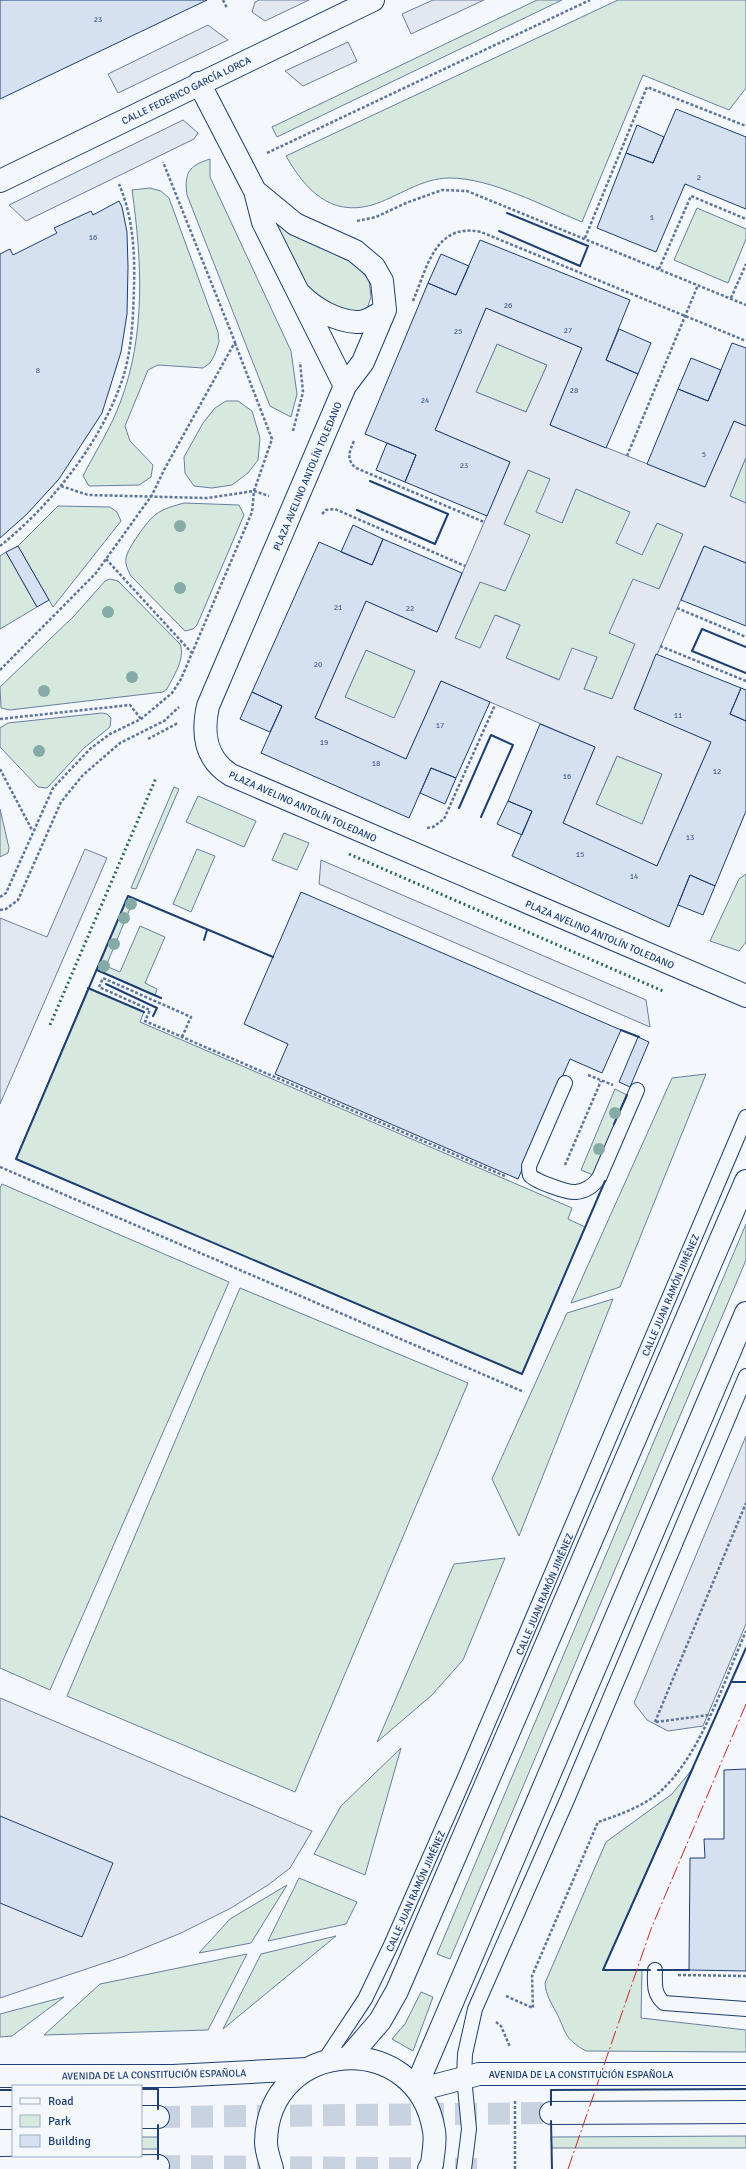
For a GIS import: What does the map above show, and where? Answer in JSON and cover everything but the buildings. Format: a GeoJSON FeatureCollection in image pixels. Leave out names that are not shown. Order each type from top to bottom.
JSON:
{"type":"FeatureCollection","features":[{"type":"Feature","properties":{"kind":"main road","name":"CALLE FEDERICO GARCÍA LORCA"},"geometry":{"type":"LineString","coordinates":[[0,181],[199,83],[373,0]]}},
{"type":"Feature","properties":{"kind":"main road","name":"PLAZA AVELINO ANTOLÍN TOLEDANO"},"geometry":{"type":"LineString","coordinates":[[199,83],[255,190],[263,222],[345,386]]}},
{"type":"Feature","properties":{"kind":"main road","name":"PLAZA AVELINO ANTOLÍN TOLEDANO"},"geometry":{"type":"LineString","coordinates":[[255,190],[295,224],[355,251],[374,267],[382,281],[385,310],[363,362],[345,386],[208,706],[204,731],[213,760],[221,769],[231,775],[746,996]]}},
{"type":"Feature","properties":{"kind":"main road","name":"PLAZA AVELINO ANTOLÍN TOLEDANO"},"geometry":{"type":"LineString","coordinates":[[298,292],[314,308],[338,318],[358,322],[375,317],[385,310]]}},
{"type":"Feature","properties":{"kind":"main road"},"geometry":{"type":"LineString","coordinates":[[349,2057],[380,2021],[398,1991],[746,1181]]}},
{"type":"Feature","properties":{"kind":"main road"},"geometry":{"type":"LineString","coordinates":[[429,2169],[432,2164],[435,2132],[425,2101],[417,2089],[746,1313]]}},
{"type":"Feature","properties":{"kind":"main road","name":"AVENIDA DE LA CONSTITUCIÓN ESPAÑOLA"},"geometry":{"type":"LineString","coordinates":[[0,2076],[173,2076],[316,2065],[349,2057],[386,2064],[417,2089],[479,2074],[746,2074]]}},
{"type":"Feature","properties":{"kind":"main road"},"geometry":{"type":"LineString","coordinates":[[272,2169],[266,2143],[271,2114],[285,2088],[316,2065]]}},
{"type":"Feature","properties":{"kind":"main road"},"geometry":{"type":"LineString","coordinates":[[551,2113],[746,2112]]}},
{"type":"Feature","properties":{"kind":"main road"},"geometry":{"type":"LineString","coordinates":[[0,2118],[12,2118]]}},
{"type":"Feature","properties":{"kind":"main road"},"geometry":{"type":"LineString","coordinates":[[0,2168],[158,2166]]}},
{"type":"Feature","properties":{"kind":"lane"},"geometry":{"type":"LineString","coordinates":[[565,1083],[529,1166],[530,1174],[533,1178],[555,1187],[575,1192],[593,1185],[599,1178],[637,1090]]}},
{"type":"Feature","properties":{"kind":"lane","name":"CALLE JUAN RAMÓN JIMÉNEZ"},"geometry":{"type":"LineString","coordinates":[[316,2065],[365,1999],[394,1938],[468,1770],[746,1117]]}},
{"type":"Feature","properties":{"kind":"lane"},"geometry":{"type":"LineString","coordinates":[[464,2169],[469,2129],[464,2077],[467,2040],[475,2009],[567,1800],[746,1376]]}},
{"type":"Feature","properties":{"kind":"lane"},"geometry":{"type":"LineString","coordinates":[[655,1970],[655,1991],[658,1998],[664,2003],[746,2009]]}},
{"type":"Feature","properties":{"kind":"path"},"geometry":{"type":"LineString","coordinates":[[223,0],[227,8]]}},
{"type":"Feature","properties":{"kind":"path"},"geometry":{"type":"LineString","coordinates":[[265,154],[590,0]]}},
{"type":"Feature","properties":{"kind":"path"},"geometry":{"type":"LineString","coordinates":[[585,238],[647,87],[746,126]]}},
{"type":"Feature","properties":{"kind":"path"},"geometry":{"type":"LineString","coordinates":[[262,149],[268,159]]}},
{"type":"Feature","properties":{"kind":"path"},"geometry":{"type":"LineString","coordinates":[[0,897],[6,892],[53,788],[90,749],[110,734],[142,719],[172,693],[181,679],[252,512],[254,490],[272,439],[163,162]]}},
{"type":"Feature","properties":{"kind":"path"},"geometry":{"type":"LineString","coordinates":[[0,546],[34,516],[61,486],[104,421],[120,385],[130,339],[135,267],[131,222],[127,202],[119,184]]}},
{"type":"Feature","properties":{"kind":"path"},"geometry":{"type":"LineString","coordinates":[[351,222],[376,217],[406,203],[442,190],[467,191],[746,305]]}},
{"type":"Feature","properties":{"kind":"path"},"geometry":{"type":"LineString","coordinates":[[658,269],[691,196],[746,219]]}},
{"type":"Feature","properties":{"kind":"path"},"geometry":{"type":"LineString","coordinates":[[411,307],[436,248],[443,239],[453,233],[472,230],[481,232],[686,315],[746,341]]}},
{"type":"Feature","properties":{"kind":"path"},"geometry":{"type":"LineString","coordinates":[[731,298],[746,264]]}},
{"type":"Feature","properties":{"kind":"path"},"geometry":{"type":"LineString","coordinates":[[627,456],[698,285]]}},
{"type":"Feature","properties":{"kind":"path"},"geometry":{"type":"LineString","coordinates":[[0,670],[96,573],[152,496],[164,470],[235,342]]}},
{"type":"Feature","properties":{"kind":"path"},"geometry":{"type":"LineString","coordinates":[[293,434],[304,392],[300,356]]}},
{"type":"Feature","properties":{"kind":"path"},"geometry":{"type":"LineString","coordinates":[[355,439],[349,453],[349,459],[356,468],[484,522]]}},
{"type":"Feature","properties":{"kind":"path"},"geometry":{"type":"LineString","coordinates":[[61,486],[88,495],[207,498],[254,490]]}},
{"type":"Feature","properties":{"kind":"path"},"geometry":{"type":"LineString","coordinates":[[265,502],[271,489]]}},
{"type":"Feature","properties":{"kind":"path"},"geometry":{"type":"LineString","coordinates":[[319,519],[326,510],[335,510],[465,566]]}},
{"type":"Feature","properties":{"kind":"path"},"geometry":{"type":"LineString","coordinates":[[106,559],[192,653]]}},
{"type":"Feature","properties":{"kind":"path"},"geometry":{"type":"LineString","coordinates":[[677,608],[746,637]]}},
{"type":"Feature","properties":{"kind":"path"},"geometry":{"type":"LineString","coordinates":[[660,646],[746,681]]}},
{"type":"Feature","properties":{"kind":"path"},"geometry":{"type":"LineString","coordinates":[[0,910],[6,909],[18,900],[61,802],[83,775],[120,743],[164,721],[175,712],[181,703]]}},
{"type":"Feature","properties":{"kind":"path"},"geometry":{"type":"LineString","coordinates":[[419,829],[433,827],[444,819],[495,704]]}},
{"type":"Feature","properties":{"kind":"path"},"geometry":{"type":"LineString","coordinates":[[0,719],[130,705],[142,719]]}},
{"type":"Feature","properties":{"kind":"path"},"geometry":{"type":"LineString","coordinates":[[148,739],[178,724],[182,717]]}},
{"type":"Feature","properties":{"kind":"path"},"geometry":{"type":"LineString","coordinates":[[0,769],[33,831]]}},
{"type":"Feature","properties":{"kind":"path"},"geometry":{"type":"LineString","coordinates":[[182,1037],[191,1017],[103,978],[99,987],[150,1010],[145,1021],[182,1037],[509,1178]]}},
{"type":"Feature","properties":{"kind":"path"},"geometry":{"type":"LineString","coordinates":[[581,1072],[617,1086]]}},
{"type":"Feature","properties":{"kind":"path"},"geometry":{"type":"LineString","coordinates":[[555,1187],[601,1080]]}},
{"type":"Feature","properties":{"kind":"path"},"geometry":{"type":"LineString","coordinates":[[0,1167],[524,1392]]}},
{"type":"Feature","properties":{"kind":"path"},"geometry":{"type":"LineString","coordinates":[[709,1715],[655,1722],[746,1502]]}},
{"type":"Feature","properties":{"kind":"path"},"geometry":{"type":"LineString","coordinates":[[504,1995],[533,2008],[532,1976],[598,1822],[627,1812],[662,1790],[690,1755],[746,1631]]}},
{"type":"Feature","properties":{"kind":"path"},"geometry":{"type":"LineString","coordinates":[[673,1975],[746,1976]]}},
{"type":"Feature","properties":{"kind":"path"},"geometry":{"type":"LineString","coordinates":[[494,2019],[501,2026],[507,2037],[512,2054]]}},
{"type":"Feature","properties":{"kind":"path"},"geometry":{"type":"LineString","coordinates":[[515,2100],[515,2169]]}},
{"type":"Feature","properties":{"kind":"green space"},"geometry":{"type":"Polygon","coordinates":[[[537,0],[562,0],[277,137],[272,127],[537,0]]]}},
{"type":"Feature","properties":{"kind":"green space"},"geometry":{"type":"Polygon","coordinates":[[[618,0],[746,0],[746,88],[729,110],[643,75],[582,222],[517,194],[466,179],[450,178],[429,181],[419,184],[382,202],[357,208],[344,207],[331,203],[310,189],[293,168],[286,156],[618,0]]]}},
{"type":"Feature","properties":{"kind":"green space"},"geometry":{"type":"Polygon","coordinates":[[[210,159],[210,177],[291,351],[297,394],[291,417],[270,406],[187,195],[187,175],[197,164],[210,159]]]}},
{"type":"Feature","properties":{"kind":"green space"},"geometry":{"type":"Polygon","coordinates":[[[150,188],[161,191],[169,198],[218,332],[219,342],[210,363],[203,368],[158,365],[148,370],[125,426],[130,441],[153,465],[151,477],[139,485],[89,486],[83,476],[108,431],[120,403],[134,351],[138,325],[140,298],[138,243],[132,190],[150,188]]]}},
{"type":"Feature","properties":{"kind":"green space"},"geometry":{"type":"Polygon","coordinates":[[[697,208],[746,229],[746,239],[728,283],[674,260],[697,208]]]}},
{"type":"Feature","properties":{"kind":"green space"},"geometry":{"type":"Polygon","coordinates":[[[267,212],[325,249],[355,264],[369,280],[371,297],[367,309],[355,314],[341,311],[311,293],[267,212]]]}},
{"type":"Feature","properties":{"kind":"green space"},"geometry":{"type":"Polygon","coordinates":[[[497,344],[547,365],[526,412],[476,392],[497,344]]]}},
{"type":"Feature","properties":{"kind":"green space"},"geometry":{"type":"Polygon","coordinates":[[[226,401],[238,401],[252,411],[260,438],[258,460],[248,473],[232,485],[212,488],[194,486],[185,473],[184,457],[203,423],[215,408],[226,401]]]}},
{"type":"Feature","properties":{"kind":"green space"},"geometry":{"type":"Polygon","coordinates":[[[746,457],[746,503],[730,496],[746,457]]]}},
{"type":"Feature","properties":{"kind":"green space"},"geometry":{"type":"Polygon","coordinates":[[[528,470],[550,479],[562,523],[576,489],[630,512],[642,554],[657,523],[683,534],[659,589],[610,633],[635,644],[612,699],[584,689],[597,657],[560,680],[506,658],[520,625],[496,615],[480,649],[455,638],[480,581],[505,591],[529,536],[504,524],[528,470]]]}},
{"type":"Feature","properties":{"kind":"green space"},"geometry":{"type":"Polygon","coordinates":[[[184,503],[239,505],[244,515],[197,625],[193,629],[185,631],[131,576],[126,560],[127,554],[134,542],[152,518],[165,509],[184,503]]]}},
{"type":"Feature","properties":{"kind":"green space"},"geometry":{"type":"Polygon","coordinates":[[[58,506],[110,507],[117,512],[121,521],[53,607],[18,546],[58,506]]]}},
{"type":"Feature","properties":{"kind":"green space"},"geometry":{"type":"Polygon","coordinates":[[[6,552],[37,607],[0,629],[0,556],[6,552]]]}},
{"type":"Feature","properties":{"kind":"green space"},"geometry":{"type":"Polygon","coordinates":[[[110,579],[118,581],[180,644],[180,661],[167,689],[163,692],[10,710],[1,708],[0,687],[74,616],[105,581],[110,579]]]}},
{"type":"Feature","properties":{"kind":"green space"},"geometry":{"type":"Polygon","coordinates":[[[366,650],[415,671],[394,719],[345,697],[366,650]]]}},
{"type":"Feature","properties":{"kind":"green space"},"geometry":{"type":"Polygon","coordinates":[[[102,713],[107,714],[111,718],[110,727],[84,748],[47,788],[38,787],[0,747],[0,728],[8,723],[102,713]]]}},
{"type":"Feature","properties":{"kind":"green space"},"geometry":{"type":"Polygon","coordinates":[[[617,756],[662,774],[642,825],[596,804],[617,756]]]}},
{"type":"Feature","properties":{"kind":"green space"},"geometry":{"type":"Polygon","coordinates":[[[174,787],[179,789],[136,889],[131,888],[174,787]]]}},
{"type":"Feature","properties":{"kind":"green space"},"geometry":{"type":"Polygon","coordinates":[[[198,796],[256,821],[244,847],[186,822],[198,796]]]}},
{"type":"Feature","properties":{"kind":"green space"},"geometry":{"type":"Polygon","coordinates":[[[0,809],[9,848],[8,853],[0,857],[0,809]]]}},
{"type":"Feature","properties":{"kind":"green space"},"geometry":{"type":"Polygon","coordinates":[[[284,833],[309,843],[297,870],[272,860],[284,833]]]}},
{"type":"Feature","properties":{"kind":"green space"},"geometry":{"type":"Polygon","coordinates":[[[197,849],[215,856],[191,912],[173,904],[197,849]]]}},
{"type":"Feature","properties":{"kind":"green space"},"geometry":{"type":"Polygon","coordinates":[[[746,874],[746,942],[739,951],[710,941],[739,879],[746,874]]]}},
{"type":"Feature","properties":{"kind":"green space"},"geometry":{"type":"Polygon","coordinates":[[[128,896],[134,899],[106,966],[120,972],[140,926],[165,937],[145,983],[157,989],[155,996],[97,970],[128,896]]]}},
{"type":"Feature","properties":{"kind":"green space"},"geometry":{"type":"Polygon","coordinates":[[[88,988],[144,1012],[140,1022],[572,1208],[568,1219],[585,1227],[522,1374],[16,1159],[88,988]]]}},
{"type":"Feature","properties":{"kind":"green space"},"geometry":{"type":"Polygon","coordinates":[[[706,1074],[620,1287],[571,1303],[672,1078],[706,1074]]]}},
{"type":"Feature","properties":{"kind":"green space"},"geometry":{"type":"Polygon","coordinates":[[[615,1089],[627,1095],[593,1175],[581,1170],[615,1089]]]}},
{"type":"Feature","properties":{"kind":"green space"},"geometry":{"type":"Polygon","coordinates":[[[2,1184],[229,1282],[50,1690],[0,1668],[0,1188],[2,1184]]]}},
{"type":"Feature","properties":{"kind":"green space"},"geometry":{"type":"Polygon","coordinates":[[[746,1224],[746,1260],[450,1959],[437,1954],[746,1224]]]}},
{"type":"Feature","properties":{"kind":"green space"},"geometry":{"type":"Polygon","coordinates":[[[240,1288],[468,1383],[295,1792],[67,1696],[240,1288]]]}},
{"type":"Feature","properties":{"kind":"green space"},"geometry":{"type":"Polygon","coordinates":[[[613,1299],[519,1536],[492,1479],[567,1313],[613,1299]]]}},
{"type":"Feature","properties":{"kind":"green space"},"geometry":{"type":"Polygon","coordinates":[[[505,1558],[463,1660],[432,1695],[377,1742],[454,1564],[505,1558]]]}},
{"type":"Feature","properties":{"kind":"green space"},"geometry":{"type":"Polygon","coordinates":[[[401,1748],[365,1875],[314,1854],[341,1806],[401,1748]]]}},
{"type":"Feature","properties":{"kind":"green space"},"geometry":{"type":"Polygon","coordinates":[[[694,1767],[603,1970],[642,1970],[641,2018],[746,2030],[746,2052],[586,2051],[573,2042],[566,2034],[546,1992],[545,1983],[606,1842],[672,1794],[694,1767]]]}},
{"type":"Feature","properties":{"kind":"green space"},"geometry":{"type":"Polygon","coordinates":[[[299,1878],[357,1902],[346,1924],[268,1941],[299,1878]]]}},
{"type":"Feature","properties":{"kind":"green space"},"geometry":{"type":"Polygon","coordinates":[[[287,1885],[251,1943],[199,1953],[230,1919],[287,1885]]]}},
{"type":"Feature","properties":{"kind":"green space"},"geometry":{"type":"Polygon","coordinates":[[[336,1936],[223,2029],[261,1954],[336,1936]]]}},
{"type":"Feature","properties":{"kind":"green space"},"geometry":{"type":"Polygon","coordinates":[[[247,1954],[208,2030],[44,2035],[100,1984],[247,1954]]]}},
{"type":"Feature","properties":{"kind":"green space"},"geometry":{"type":"Polygon","coordinates":[[[421,1992],[433,1997],[413,2051],[392,2039],[405,2024],[421,1992]]]}},
{"type":"Feature","properties":{"kind":"green space"},"geometry":{"type":"Polygon","coordinates":[[[64,1997],[12,2036],[0,2037],[0,2014],[64,1997]]]}},
{"type":"Feature","properties":{"kind":"green space"},"geometry":{"type":"Polygon","coordinates":[[[746,2136],[746,2148],[552,2148],[551,2137],[746,2136]]]}},
{"type":"Feature","properties":{"kind":"green space"},"geometry":{"type":"Polygon","coordinates":[[[142,2137],[158,2137],[158,2149],[142,2149],[142,2137]]]}},
{"type":"Feature","properties":{"kind":"shaded area"},"geometry":{"type":"Polygon","coordinates":[[[259,0],[309,0],[265,21],[252,12],[255,2],[259,0]]]}},
{"type":"Feature","properties":{"kind":"shaded area"},"geometry":{"type":"Polygon","coordinates":[[[433,0],[484,0],[411,34],[402,14],[433,0]]]}},
{"type":"Feature","properties":{"kind":"shaded area"},"geometry":{"type":"Polygon","coordinates":[[[208,25],[228,40],[118,93],[108,74],[208,25]]]}},
{"type":"Feature","properties":{"kind":"shaded area"},"geometry":{"type":"Polygon","coordinates":[[[348,42],[357,61],[303,86],[285,71],[348,42]]]}},
{"type":"Feature","properties":{"kind":"shaded area"},"geometry":{"type":"Polygon","coordinates":[[[183,120],[198,133],[194,139],[26,221],[9,205],[183,120]]]}},
{"type":"Feature","properties":{"kind":"shaded area"},"geometry":{"type":"Polygon","coordinates":[[[486,308],[582,348],[550,425],[705,487],[734,421],[746,426],[746,457],[730,496],[746,503],[746,563],[704,546],[634,708],[711,742],[657,866],[563,823],[595,747],[441,681],[406,759],[315,718],[366,601],[437,632],[510,462],[435,430],[486,308]],[[497,344],[476,392],[526,412],[547,365],[497,344]],[[528,470],[504,524],[530,535],[505,591],[480,582],[455,638],[480,648],[495,615],[520,625],[506,658],[559,680],[572,648],[597,657],[584,689],[612,699],[635,644],[609,633],[633,579],[659,589],[683,534],[657,523],[642,555],[616,543],[630,512],[576,489],[562,523],[536,512],[550,479],[528,470]],[[366,650],[345,697],[394,718],[415,671],[366,650]],[[617,756],[596,804],[642,824],[662,774],[617,756]]]}},
{"type":"Feature","properties":{"kind":"shaded area"},"geometry":{"type":"Polygon","coordinates":[[[85,849],[107,858],[0,1104],[0,918],[47,937],[85,849]]]}},
{"type":"Feature","properties":{"kind":"shaded area"},"geometry":{"type":"Polygon","coordinates":[[[321,860],[646,1000],[650,1027],[319,884],[321,860]]]}},
{"type":"Feature","properties":{"kind":"shaded area"},"geometry":{"type":"Polygon","coordinates":[[[746,1436],[746,1624],[703,1726],[668,1731],[647,1720],[634,1703],[746,1436]]]}},
{"type":"Feature","properties":{"kind":"shaded area"},"geometry":{"type":"Polygon","coordinates":[[[0,1698],[312,1831],[290,1868],[268,1885],[231,1908],[181,1933],[125,1956],[0,1998],[0,1698]]]}},
{"type":"Feature","properties":{"kind":"tunnel"},"geometry":{"type":"LineString","coordinates":[[158,2117],[551,2113]]}},
{"type":"Feature","properties":{"kind":"tunnel"},"geometry":{"type":"LineString","coordinates":[[158,2166],[479,2169]]}},
{"type":"Feature","properties":{"kind":"hedge"},"geometry":{"type":"LineString","coordinates":[[50,1025],[156,778]]}},
{"type":"Feature","properties":{"kind":"hedge"},"geometry":{"type":"LineString","coordinates":[[349,854],[663,991]]}},
{"type":"Feature","properties":{"kind":"wall"},"geometry":{"type":"LineString","coordinates":[[499,231],[580,266],[588,246],[507,213]]}},
{"type":"Feature","properties":{"kind":"wall"},"geometry":{"type":"LineString","coordinates":[[357,510],[435,544],[448,514],[370,481]]}},
{"type":"Feature","properties":{"kind":"wall"},"geometry":{"type":"LineString","coordinates":[[746,647],[702,629],[692,651],[746,673]]}},
{"type":"Feature","properties":{"kind":"wall"},"geometry":{"type":"LineString","coordinates":[[459,808],[491,735],[513,745],[481,817]]}},
{"type":"Feature","properties":{"kind":"wall"},"geometry":{"type":"LineString","coordinates":[[273,957],[128,896],[16,1159],[522,1374],[605,1181]]}},
{"type":"Feature","properties":{"kind":"wall"},"geometry":{"type":"LineString","coordinates":[[204,940],[207,930]]}},
{"type":"Feature","properties":{"kind":"wall"},"geometry":{"type":"LineString","coordinates":[[97,970],[161,998]]}},
{"type":"Feature","properties":{"kind":"wall"},"geometry":{"type":"LineString","coordinates":[[106,984],[157,1008],[153,1016]]}},
{"type":"Feature","properties":{"kind":"wall"},"geometry":{"type":"LineString","coordinates":[[88,988],[144,1012]]}},
{"type":"Feature","properties":{"kind":"wall"},"geometry":{"type":"LineString","coordinates":[[621,1030],[639,1037]]}},
{"type":"Feature","properties":{"kind":"wall"},"geometry":{"type":"LineString","coordinates":[[614,1124],[627,1095]]}},
{"type":"Feature","properties":{"kind":"wall"},"geometry":{"type":"LineString","coordinates":[[650,1970],[603,1970],[746,1648]]}},
{"type":"Feature","properties":{"kind":"wall"},"geometry":{"type":"LineString","coordinates":[[731,1682],[746,1682]]}},
{"type":"Feature","properties":{"kind":"wall"},"geometry":{"type":"LineString","coordinates":[[658,1970],[689,1970]]}},
{"type":"Feature","properties":{"kind":"wall"},"geometry":{"type":"LineString","coordinates":[[142,2089],[158,2089],[158,2109]]}},
{"type":"Feature","properties":{"kind":"wall"},"geometry":{"type":"LineString","coordinates":[[551,2105],[551,2090],[746,2089]]}},
{"type":"Feature","properties":{"kind":"wall"},"geometry":{"type":"LineString","coordinates":[[0,2090],[12,2090]]}},
{"type":"Feature","properties":{"kind":"wall"},"geometry":{"type":"LineString","coordinates":[[551,2121],[552,2169]]}},
{"type":"Feature","properties":{"kind":"wall"},"geometry":{"type":"LineString","coordinates":[[158,2125],[158,2159]]}},
{"type":"Feature","properties":{"kind":"power"},"geometry":{"type":"LineString","coordinates":[[568,2169],[651,1929],[746,1704]]}}]}
